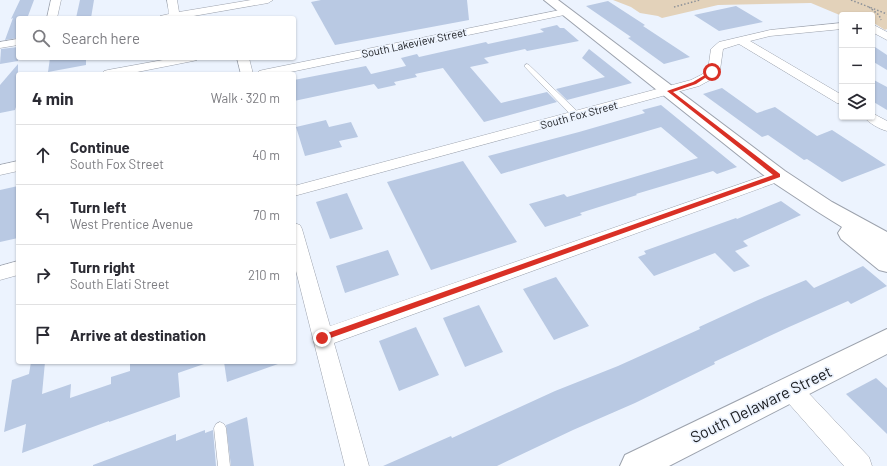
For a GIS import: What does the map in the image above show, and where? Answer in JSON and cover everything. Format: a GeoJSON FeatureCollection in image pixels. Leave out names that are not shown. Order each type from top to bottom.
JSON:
{"type":"FeatureCollection","features":[{"type":"Feature","properties":{"kind":"street"},"geometry":{"type":"LineString","coordinates":[[52,16],[56,0]]}},
{"type":"Feature","properties":{"kind":"street"},"geometry":{"type":"LineString","coordinates":[[169,16],[172,0]]}},
{"type":"Feature","properties":{"kind":"street"},"geometry":{"type":"LineString","coordinates":[[175,16],[268,0]]}},
{"type":"Feature","properties":{"kind":"street"},"geometry":{"type":"LineString","coordinates":[[550,0],[778,176],[812,198],[887,242]]}},
{"type":"Feature","properties":{"kind":"street"},"geometry":{"type":"LineString","coordinates":[[228,7],[231,16]]}},
{"type":"Feature","properties":{"kind":"street","name":"South Lakeview Street"},"geometry":{"type":"LineString","coordinates":[[274,72],[565,12]]}},
{"type":"Feature","properties":{"kind":"street","name":"South Fox Street"},"geometry":{"type":"LineString","coordinates":[[296,190],[695,83],[709,75],[716,66],[717,48],[723,44],[770,33],[839,26]]}},
{"type":"Feature","properties":{"kind":"street"},"geometry":{"type":"LineString","coordinates":[[875,29],[887,37]]}},
{"type":"Feature","properties":{"kind":"street"},"geometry":{"type":"LineString","coordinates":[[741,40],[839,98]]}},
{"type":"Feature","properties":{"kind":"street"},"geometry":{"type":"LineString","coordinates":[[0,46],[16,42]]}},
{"type":"Feature","properties":{"kind":"street"},"geometry":{"type":"LineString","coordinates":[[119,72],[182,60]]}},
{"type":"Feature","properties":{"kind":"street"},"geometry":{"type":"LineString","coordinates":[[244,60],[247,72]]}},
{"type":"Feature","properties":{"kind":"street"},"geometry":{"type":"LineString","coordinates":[[875,120],[887,127]]}},
{"type":"Feature","properties":{"kind":"street"},"geometry":{"type":"LineString","coordinates":[[0,170],[16,166]]}},
{"type":"Feature","properties":{"kind":"street"},"geometry":{"type":"LineString","coordinates":[[322,338],[778,176]]}},
{"type":"Feature","properties":{"kind":"street"},"geometry":{"type":"LineString","coordinates":[[812,198],[850,234],[887,263]]}},
{"type":"Feature","properties":{"kind":"street"},"geometry":{"type":"LineString","coordinates":[[296,237],[357,466]]}},
{"type":"Feature","properties":{"kind":"street"},"geometry":{"type":"LineString","coordinates":[[0,273],[16,269]]}},
{"type":"Feature","properties":{"kind":"street","name":"South Delaware Street"},"geometry":{"type":"LineString","coordinates":[[636,466],[887,341]]}},
{"type":"Feature","properties":{"kind":"street"},"geometry":{"type":"LineString","coordinates":[[791,390],[860,466]]}},
{"type":"Feature","properties":{"kind":"lane"},"geometry":{"type":"LineString","coordinates":[[527,66],[577,116]]}},
{"type":"Feature","properties":{"kind":"lane"},"geometry":{"type":"LineString","coordinates":[[220,428],[224,466]]}},
{"type":"Feature","properties":{"kind":"path"},"geometry":{"type":"LineString","coordinates":[[674,7],[700,0]]}},
{"type":"Feature","properties":{"kind":"path"},"geometry":{"type":"LineString","coordinates":[[851,0],[887,14]]}},
{"type":"Feature","properties":{"kind":"shaded area"},"geometry":{"type":"Polygon","coordinates":[[[613,0],[887,0],[887,29],[885,30],[875,24],[875,12],[839,12],[839,15],[811,3],[718,5],[662,18],[640,13],[631,7],[613,0]]]}},
{"type":"Feature","properties":{"kind":"building"},"geometry":{"type":"Polygon","coordinates":[[[20,0],[34,0],[28,16],[16,16],[16,38],[5,40],[13,18],[11,19],[20,0]]]}},
{"type":"Feature","properties":{"kind":"building"},"geometry":{"type":"Polygon","coordinates":[[[80,0],[94,0],[91,16],[76,16],[80,0]]]}},
{"type":"Feature","properties":{"kind":"building"},"geometry":{"type":"Polygon","coordinates":[[[321,0],[467,0],[469,20],[335,45],[311,2],[321,0]]]}},
{"type":"Feature","properties":{"kind":"building"},"geometry":{"type":"Polygon","coordinates":[[[608,1],[690,57],[664,64],[628,38],[631,37],[586,6],[608,1]]]}},
{"type":"Feature","properties":{"kind":"building"},"geometry":{"type":"Polygon","coordinates":[[[736,6],[763,22],[719,31],[694,15],[736,6]]]}},
{"type":"Feature","properties":{"kind":"building"},"geometry":{"type":"Polygon","coordinates":[[[557,25],[560,28],[564,28],[579,41],[527,51],[525,49],[484,58],[489,63],[470,67],[501,103],[547,92],[557,102],[484,122],[443,68],[415,74],[417,77],[394,82],[396,85],[378,89],[374,84],[296,101],[296,80],[366,66],[371,74],[406,66],[401,58],[417,54],[419,57],[486,42],[488,44],[544,32],[540,29],[557,25]]]}},
{"type":"Feature","properties":{"kind":"building"},"geometry":{"type":"Polygon","coordinates":[[[16,47],[16,60],[18,61],[0,64],[1,49],[16,47]]]}},
{"type":"Feature","properties":{"kind":"building"},"geometry":{"type":"Polygon","coordinates":[[[875,47],[887,55],[887,70],[875,63],[875,47]]]}},
{"type":"Feature","properties":{"kind":"building"},"geometry":{"type":"Polygon","coordinates":[[[589,49],[632,83],[567,100],[556,89],[605,77],[582,58],[589,49]]]}},
{"type":"Feature","properties":{"kind":"building"},"geometry":{"type":"Polygon","coordinates":[[[50,60],[86,60],[86,65],[48,72],[50,60]]]}},
{"type":"Feature","properties":{"kind":"building"},"geometry":{"type":"Polygon","coordinates":[[[18,64],[18,72],[16,72],[15,110],[0,113],[0,85],[18,64]]]}},
{"type":"Feature","properties":{"kind":"building"},"geometry":{"type":"Polygon","coordinates":[[[875,81],[887,87],[887,110],[875,103],[875,81]]]}},
{"type":"Feature","properties":{"kind":"building"},"geometry":{"type":"Polygon","coordinates":[[[722,88],[757,113],[775,107],[817,136],[832,130],[886,165],[842,182],[807,159],[804,160],[768,135],[762,137],[703,94],[722,88]]]}},
{"type":"Feature","properties":{"kind":"building"},"geometry":{"type":"Polygon","coordinates":[[[661,105],[737,167],[717,174],[713,171],[636,194],[637,195],[580,213],[582,215],[545,227],[529,204],[564,194],[567,197],[698,158],[661,127],[501,174],[488,156],[645,113],[642,110],[661,105]]]}},
{"type":"Feature","properties":{"kind":"building"},"geometry":{"type":"Polygon","coordinates":[[[326,120],[329,127],[351,122],[358,137],[339,141],[342,147],[305,156],[296,127],[326,120]]]}},
{"type":"Feature","properties":{"kind":"building"},"geometry":{"type":"Polygon","coordinates":[[[463,161],[517,242],[431,270],[387,182],[463,161]]]}},
{"type":"Feature","properties":{"kind":"building"},"geometry":{"type":"Polygon","coordinates":[[[16,186],[16,238],[0,242],[0,190],[16,186]]]}},
{"type":"Feature","properties":{"kind":"building"},"geometry":{"type":"Polygon","coordinates":[[[347,193],[363,229],[330,239],[316,202],[347,193]]]}},
{"type":"Feature","properties":{"kind":"building"},"geometry":{"type":"Polygon","coordinates":[[[781,201],[801,215],[743,241],[748,246],[735,251],[750,266],[734,272],[715,253],[654,276],[638,257],[646,254],[644,251],[736,218],[737,219],[781,201]]]}},
{"type":"Feature","properties":{"kind":"building"},"geometry":{"type":"Polygon","coordinates":[[[388,250],[399,275],[345,293],[336,266],[388,250]]]}},
{"type":"Feature","properties":{"kind":"building"},"geometry":{"type":"Polygon","coordinates":[[[863,266],[887,286],[851,304],[848,301],[789,327],[714,362],[715,364],[635,403],[497,466],[383,466],[451,436],[452,438],[555,391],[618,366],[700,329],[699,327],[758,300],[806,280],[814,288],[863,266]]]}},
{"type":"Feature","properties":{"kind":"building"},"geometry":{"type":"Polygon","coordinates":[[[556,277],[589,326],[554,340],[523,289],[556,277]]]}},
{"type":"Feature","properties":{"kind":"building"},"geometry":{"type":"Polygon","coordinates":[[[479,305],[503,352],[465,367],[443,318],[479,305]]]}},
{"type":"Feature","properties":{"kind":"building"},"geometry":{"type":"Polygon","coordinates":[[[416,327],[439,375],[399,391],[379,341],[416,327]]]}},
{"type":"Feature","properties":{"kind":"building"},"geometry":{"type":"Polygon","coordinates":[[[31,364],[45,364],[42,394],[71,384],[70,398],[111,384],[111,377],[130,371],[130,364],[204,364],[178,373],[180,397],[22,453],[26,424],[4,432],[12,380],[29,374],[31,364]]]}},
{"type":"Feature","properties":{"kind":"building"},"geometry":{"type":"Polygon","coordinates":[[[224,364],[278,364],[227,382],[224,364]]]}},
{"type":"Feature","properties":{"kind":"building"},"geometry":{"type":"Polygon","coordinates":[[[876,378],[887,388],[887,434],[846,394],[876,378]]]}},
{"type":"Feature","properties":{"kind":"building"},"geometry":{"type":"Polygon","coordinates":[[[247,417],[254,466],[231,466],[226,425],[247,417]]]}},
{"type":"Feature","properties":{"kind":"building"},"geometry":{"type":"Polygon","coordinates":[[[205,430],[205,433],[213,430],[216,466],[93,466],[176,434],[176,441],[205,430]]]}},
{"type":"Feature","properties":{"kind":"route"},"geometry":{"type":"LineString","coordinates":[[322,338],[778,176],[669,91],[703,80],[712,72]]}}]}
